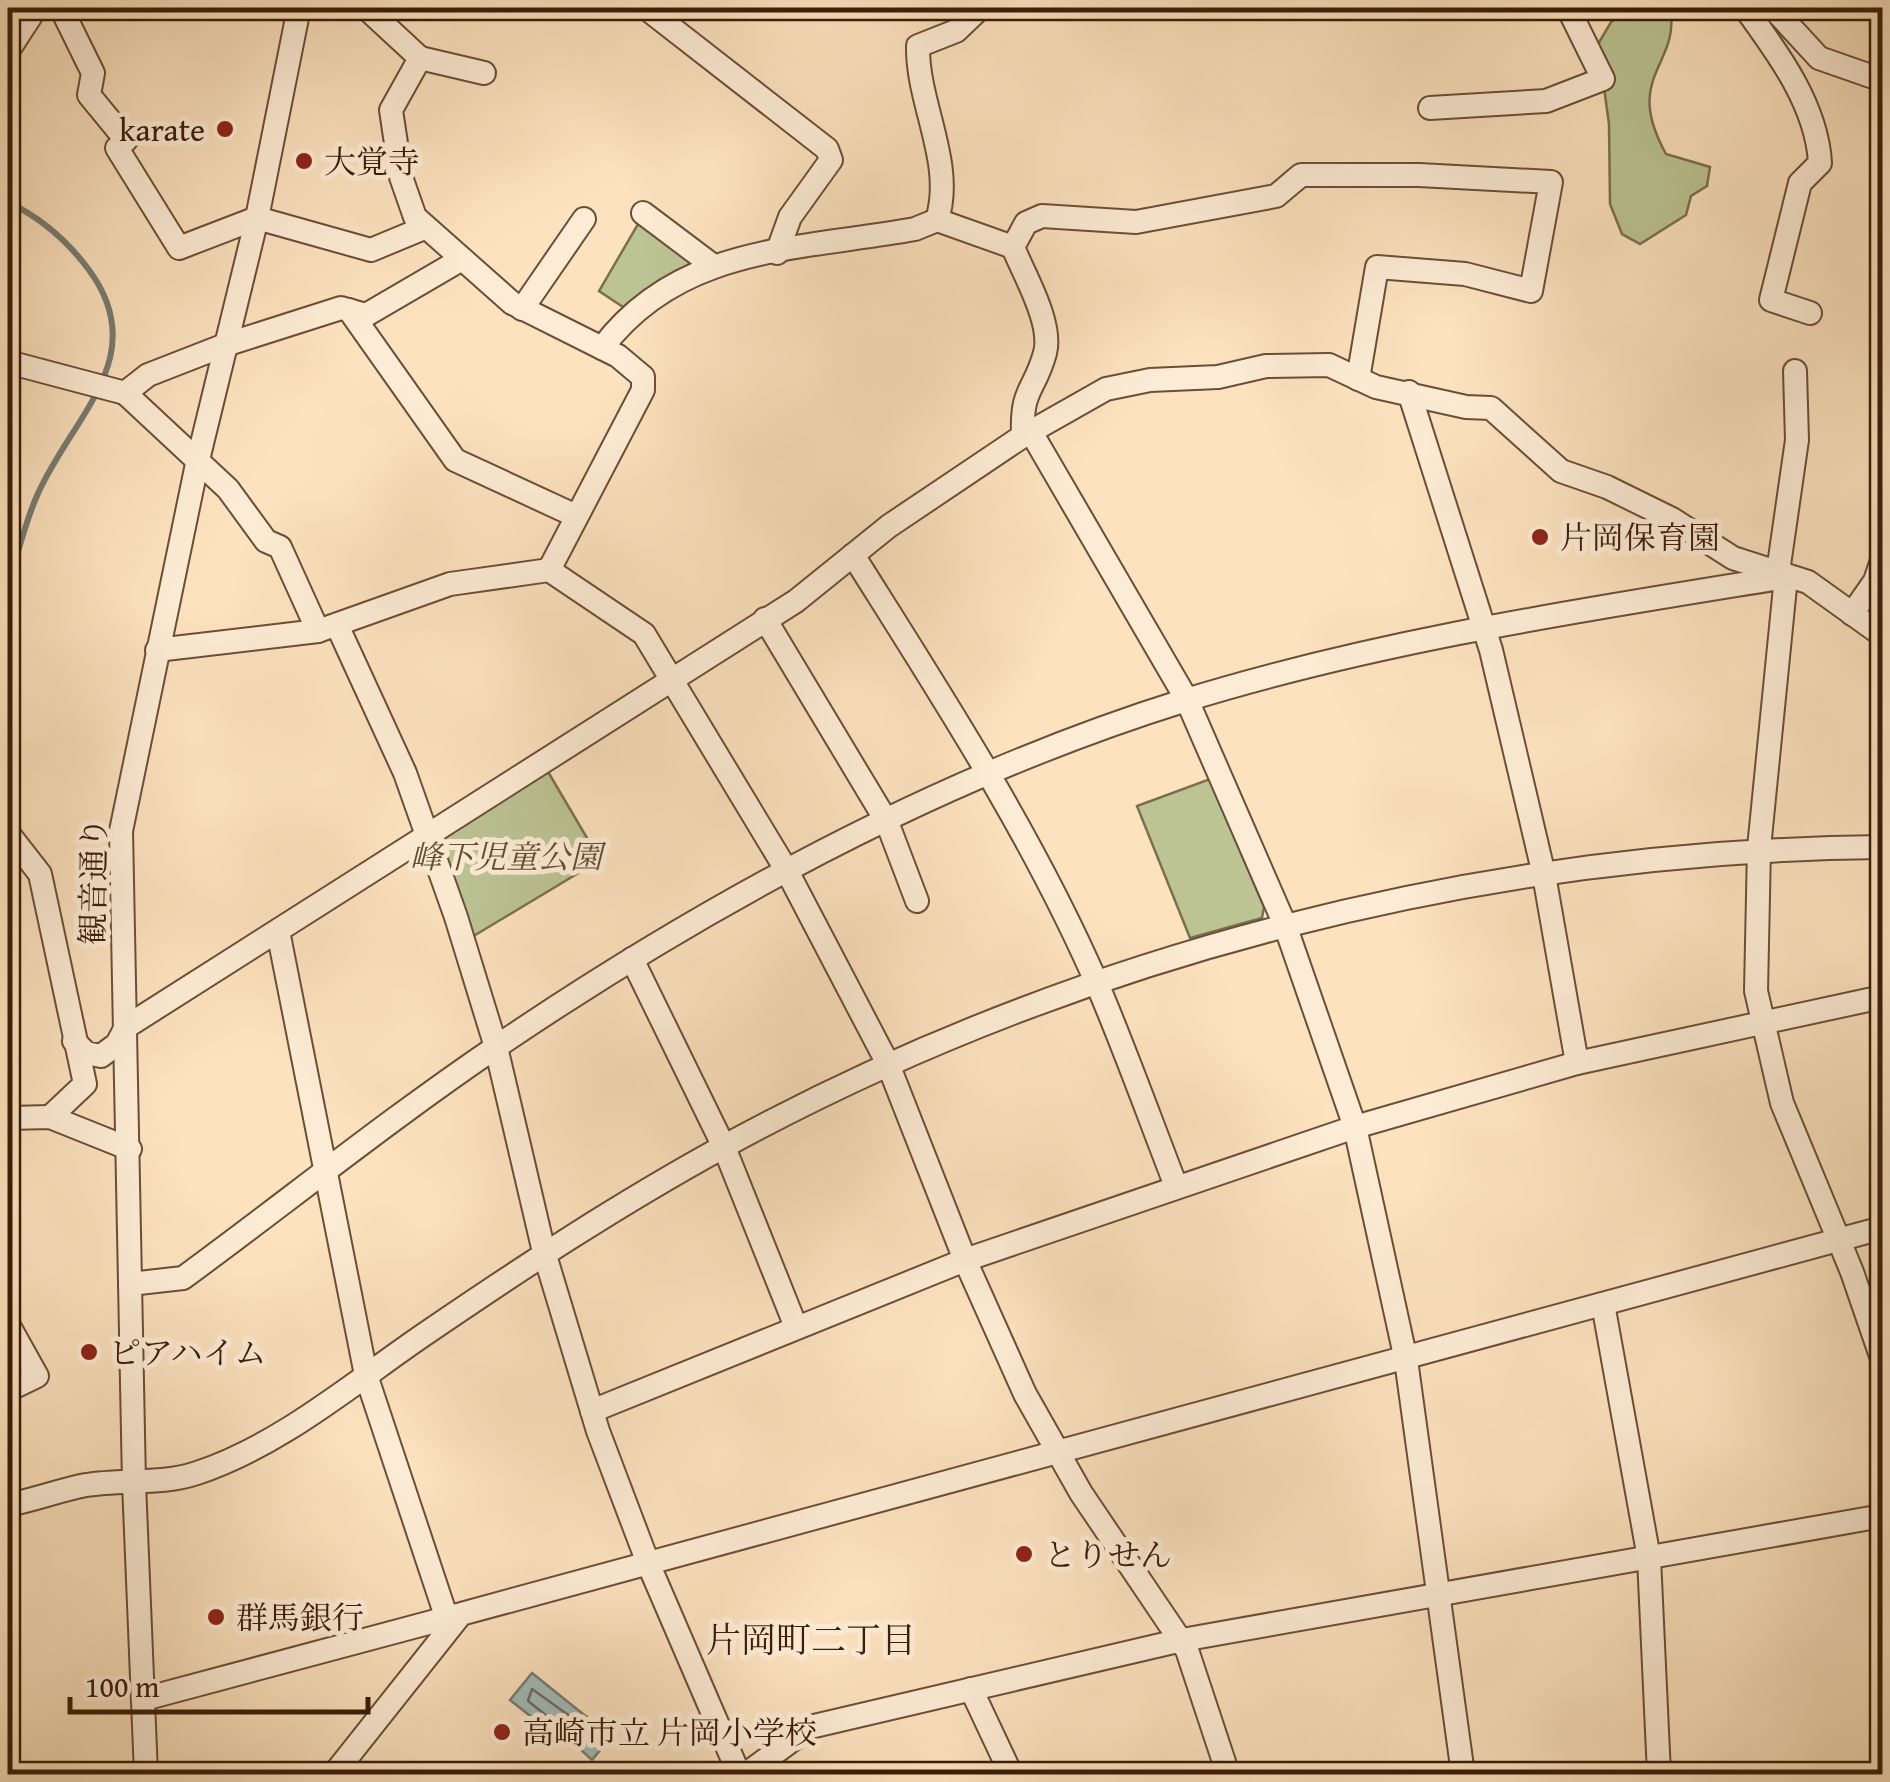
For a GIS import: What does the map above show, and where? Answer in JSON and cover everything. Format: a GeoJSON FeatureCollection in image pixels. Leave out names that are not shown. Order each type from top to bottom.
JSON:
{"type":"FeatureCollection","features":[{"type":"Feature","properties":{"kind":"street"},"geometry":{"type":"LineString","coordinates":[[8,51],[36,8]]}},
{"type":"Feature","properties":{"kind":"street"},"geometry":{"type":"LineString","coordinates":[[61,8],[93,73],[89,94],[126,140],[117,148],[179,248],[258,218],[371,250],[424,228]]}},
{"type":"Feature","properties":{"kind":"street","name":"観音通り"},"geometry":{"type":"LineString","coordinates":[[146,1774],[134,1483],[121,831],[197,464],[258,218],[299,8]]}},
{"type":"Feature","properties":{"kind":"street"},"geometry":{"type":"LineString","coordinates":[[366,8],[420,58],[484,73]]}},
{"type":"Feature","properties":{"kind":"street"},"geometry":{"type":"LineString","coordinates":[[646,8],[827,149],[831,160],[790,218],[777,253]]}},
{"type":"Feature","properties":{"kind":"street"},"geometry":{"type":"LineString","coordinates":[[937,220],[942,177],[917,69],[918,46],[956,31],[980,8]]}},
{"type":"Feature","properties":{"kind":"street"},"geometry":{"type":"LineString","coordinates":[[1430,108],[1546,102],[1603,79],[1568,8]]}},
{"type":"Feature","properties":{"kind":"street"},"geometry":{"type":"LineString","coordinates":[[1745,8],[1776,51],[1819,134],[1820,163],[1800,183],[1771,300],[1810,313]]}},
{"type":"Feature","properties":{"kind":"street"},"geometry":{"type":"LineString","coordinates":[[1772,8],[1819,58],[1882,80]]}},
{"type":"Feature","properties":{"kind":"street"},"geometry":{"type":"LineString","coordinates":[[420,58],[390,110],[406,197],[424,228],[522,309],[602,348],[640,371],[645,383],[574,514],[549,570]]}},
{"type":"Feature","properties":{"kind":"street"},"geometry":{"type":"LineString","coordinates":[[1012,247],[1026,223],[1042,216],[1136,222],[1276,196],[1302,176],[1419,174],[1551,182],[1531,291],[1466,274],[1377,266],[1358,379]]}},
{"type":"Feature","properties":{"kind":"street"},"geometry":{"type":"LineString","coordinates":[[642,213],[712,265]]}},
{"type":"Feature","properties":{"kind":"street"},"geometry":{"type":"LineString","coordinates":[[522,309],[584,218]]}},
{"type":"Feature","properties":{"kind":"street"},"geometry":{"type":"LineString","coordinates":[[602,348],[624,318],[712,265],[915,229],[937,220],[1012,247],[1037,307],[1046,350],[1022,402],[1027,434],[1186,700],[1285,925],[1356,1127],[1406,1360],[1463,1774]]}},
{"type":"Feature","properties":{"kind":"street"},"geometry":{"type":"LineString","coordinates":[[124,392],[148,375],[225,345],[341,308],[366,315],[462,259]]}},
{"type":"Feature","properties":{"kind":"street"},"geometry":{"type":"LineString","coordinates":[[349,310],[455,460],[574,514]]}},
{"type":"Feature","properties":{"kind":"street"},"geometry":{"type":"LineString","coordinates":[[8,362],[124,392],[228,489],[266,542],[280,548],[328,628],[428,835],[496,1047],[544,1252],[592,1410],[648,1563],[743,1774],[810,1728],[1182,1640],[1882,1516]]}},
{"type":"Feature","properties":{"kind":"street"},"geometry":{"type":"LineString","coordinates":[[74,1041],[86,1053],[101,1056],[117,1044],[126,1026],[804,596],[853,555],[1027,434],[1106,389],[1150,380],[1218,377],[1266,366],[1329,365],[1376,387],[1466,407],[1491,408],[1561,471],[1656,511],[1733,558],[1808,582],[1882,635]]}},
{"type":"Feature","properties":{"kind":"street"},"geometry":{"type":"LineString","coordinates":[[1795,371],[1796,440],[1759,848],[1756,991],[1782,1102],[1840,1240],[1882,1360]]}},
{"type":"Feature","properties":{"kind":"street"},"geometry":{"type":"LineString","coordinates":[[1408,392],[1485,626],[1544,875],[1577,1064]]}},
{"type":"Feature","properties":{"kind":"street"},"geometry":{"type":"LineString","coordinates":[[853,555],[990,773],[1097,983],[1176,1186]]}},
{"type":"Feature","properties":{"kind":"street"},"geometry":{"type":"LineString","coordinates":[[1852,614],[1875,580],[1882,560]]}},
{"type":"Feature","properties":{"kind":"street"},"geometry":{"type":"LineString","coordinates":[[158,650],[328,628],[395,600],[450,584],[549,570],[638,628],[674,678],[787,871],[888,1064],[965,1260],[1017,1378],[1081,1493],[1182,1640],[1228,1774]]}},
{"type":"Feature","properties":{"kind":"street"},"geometry":{"type":"LineString","coordinates":[[130,1284],[183,1278],[496,1047],[632,959],[787,871],[990,773],[1186,700],[1380,648],[1782,575]]}},
{"type":"Feature","properties":{"kind":"street"},"geometry":{"type":"LineString","coordinates":[[764,619],[886,822],[917,901]]}},
{"type":"Feature","properties":{"kind":"street"},"geometry":{"type":"LineString","coordinates":[[8,832],[40,874],[85,1084],[50,1117]]}},
{"type":"Feature","properties":{"kind":"street"},"geometry":{"type":"LineString","coordinates":[[8,1505],[88,1485],[194,1475],[255,1448],[544,1252],[724,1147],[888,1064],[1097,983],[1285,925],[1544,875],[1759,848],[1882,847]]}},
{"type":"Feature","properties":{"kind":"street"},"geometry":{"type":"LineString","coordinates":[[278,930],[366,1375],[454,1616]]}},
{"type":"Feature","properties":{"kind":"street"},"geometry":{"type":"LineString","coordinates":[[632,959],[724,1147],[796,1328]]}},
{"type":"Feature","properties":{"kind":"street"},"geometry":{"type":"LineString","coordinates":[[592,1410],[965,1260],[1356,1127],[1577,1064],[1765,1026],[1882,997]]}},
{"type":"Feature","properties":{"kind":"street"},"geometry":{"type":"LineString","coordinates":[[8,1118],[50,1117],[130,1149]]}},
{"type":"Feature","properties":{"kind":"street"},"geometry":{"type":"LineString","coordinates":[[144,1699],[1882,1228]]}},
{"type":"Feature","properties":{"kind":"street"},"geometry":{"type":"LineString","coordinates":[[1603,1304],[1649,1558],[1659,1774]]}},
{"type":"Feature","properties":{"kind":"street"},"geometry":{"type":"LineString","coordinates":[[8,1324],[38,1376],[8,1390]]}},
{"type":"Feature","properties":{"kind":"street"},"geometry":{"type":"LineString","coordinates":[[334,1774],[454,1616]]}},
{"type":"Feature","properties":{"kind":"street"},"geometry":{"type":"LineString","coordinates":[[971,1689],[1011,1774]]}},
{"type":"Feature","properties":{"kind":"green space"},"geometry":{"type":"Polygon","coordinates":[[[1631,8],[1670,8],[1668,44],[1651,88],[1654,127],[1666,154],[1710,167],[1707,186],[1691,196],[1686,215],[1640,244],[1622,234],[1610,204],[1609,124],[1598,44],[1611,22],[1631,8]]]}},
{"type":"Feature","properties":{"kind":"green space"},"geometry":{"type":"Polygon","coordinates":[[[641,219],[695,263],[648,289],[626,309],[599,291],[641,219]]]}},
{"type":"Feature","properties":{"kind":"green space","name":"峰下児童公園"},"geometry":{"type":"Polygon","coordinates":[[[547,770],[600,860],[472,937],[438,845],[442,834],[547,770]]]}},
{"type":"Feature","properties":{"kind":"green space"},"geometry":{"type":"Polygon","coordinates":[[[1210,779],[1264,907],[1262,918],[1190,938],[1137,806],[1210,779]]]}},
{"type":"Feature","properties":{"kind":"water"},"geometry":{"type":"Polygon","coordinates":[[[532,1673],[588,1718],[567,1745],[510,1700],[532,1673]]]}},
{"type":"Feature","properties":{"kind":"water"},"geometry":{"type":"Polygon","coordinates":[[[600,1727],[611,1737],[592,1760],[581,1750],[600,1727]]]}},
{"type":"Feature","properties":{"kind":"waterway"},"geometry":{"type":"LineString","coordinates":[[8,202],[42,223],[81,259],[107,302],[113,332],[109,360],[99,387],[36,498],[8,586]]}},
{"type":"Feature","properties":{"kind":"place","name":"karate"},"geometry":{"type":"Point","coordinates":[225,129]}},
{"type":"Feature","properties":{"kind":"place","name":"大覚寺"},"geometry":{"type":"Point","coordinates":[304,161]}},
{"type":"Feature","properties":{"kind":"place","name":"片岡保育園"},"geometry":{"type":"Point","coordinates":[1540,537]}},
{"type":"Feature","properties":{"kind":"place","name":"ピアハイム"},"geometry":{"type":"Point","coordinates":[89,1352]}},
{"type":"Feature","properties":{"kind":"place","name":"とりせん"},"geometry":{"type":"Point","coordinates":[1024,1554]}},
{"type":"Feature","properties":{"kind":"place","name":"群馬銀行"},"geometry":{"type":"Point","coordinates":[216,1617]}},
{"type":"Feature","properties":{"kind":"place","name":"高崎市立 片岡小学校"},"geometry":{"type":"Point","coordinates":[502,1732]}},
{"type":"Feature","properties":{"kind":"district","name":"片岡町二丁目"},"geometry":{"type":"Point","coordinates":[811,1639]}}]}
